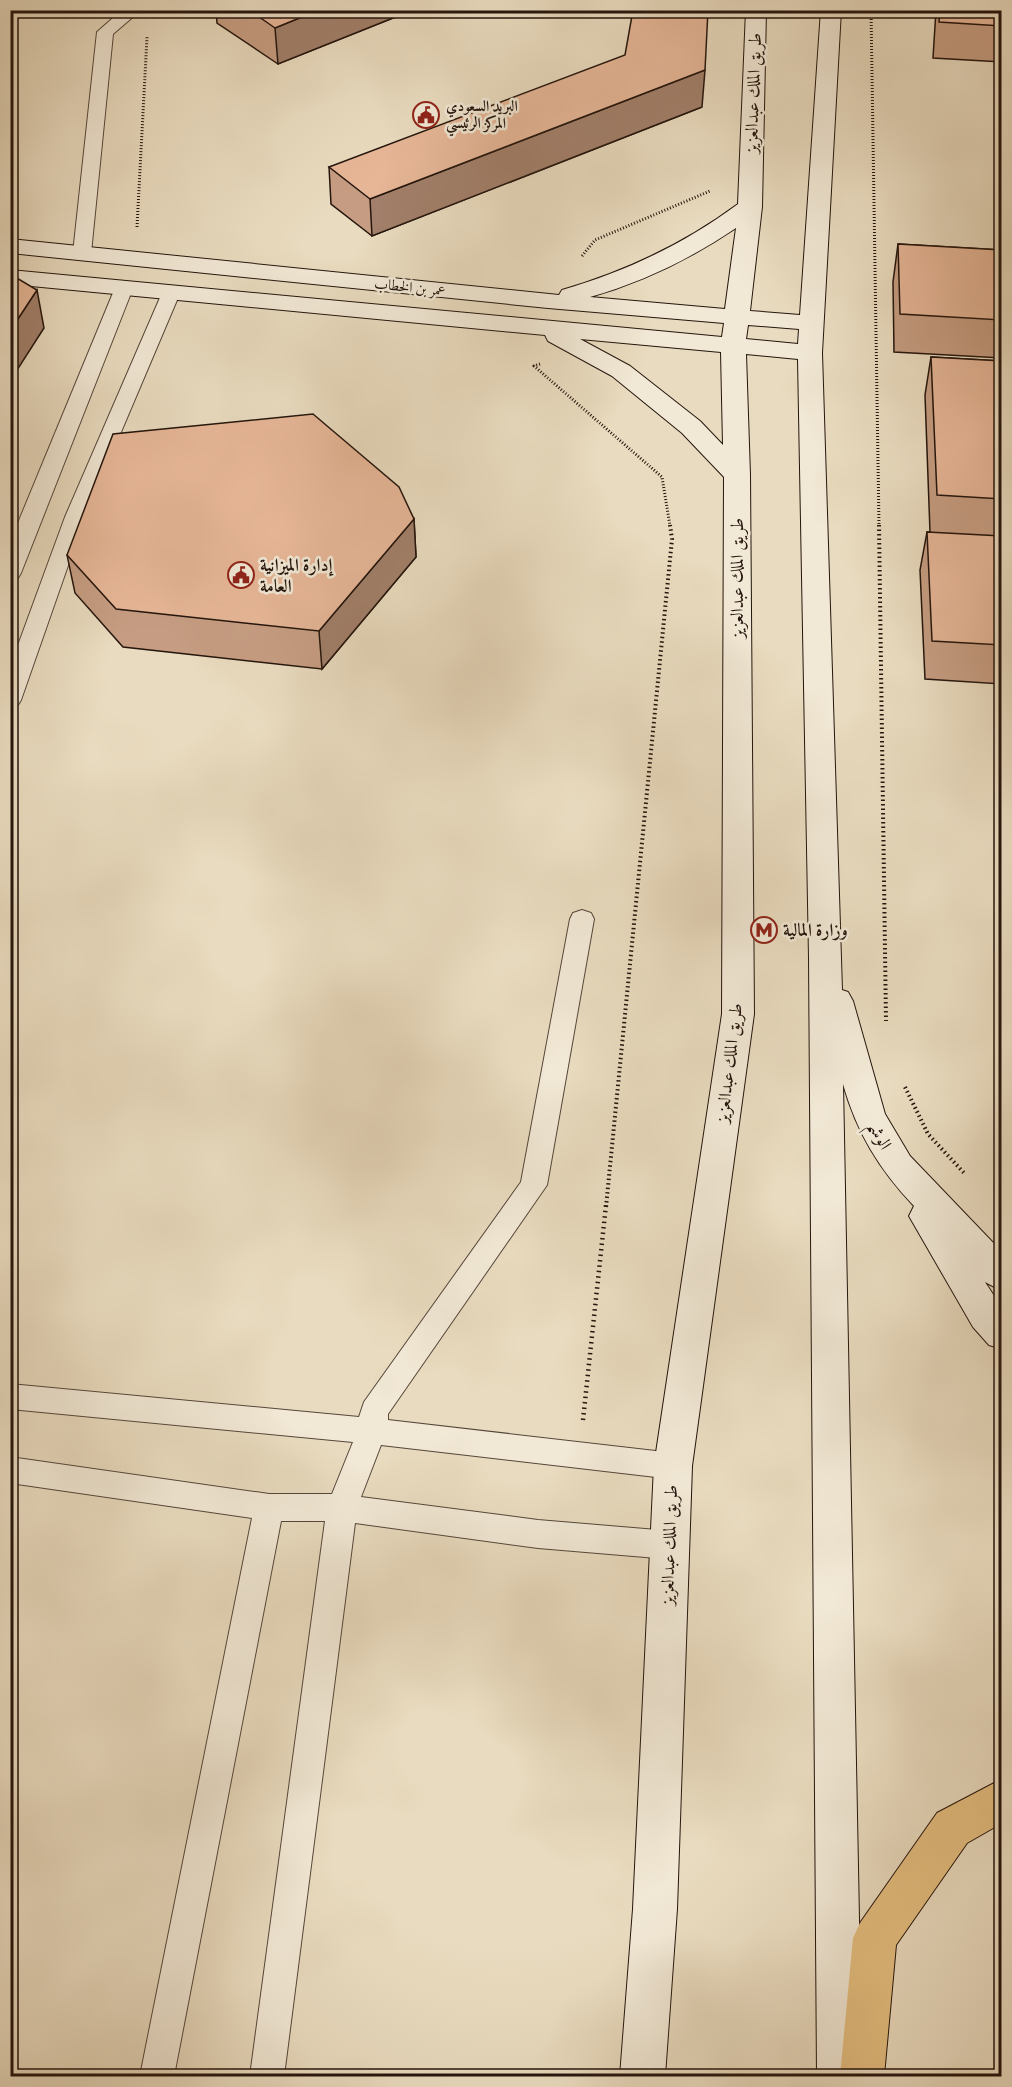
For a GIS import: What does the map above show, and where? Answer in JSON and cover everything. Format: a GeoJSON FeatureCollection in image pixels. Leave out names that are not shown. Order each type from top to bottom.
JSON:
{"type":"FeatureCollection","features":[{"type":"Feature","properties":{"kind":"main road","name":"طريق الملك عبدالعزيز"},"geometry":{"type":"LineString","coordinates":[[642,2076],[655,1909],[673,1466],[738,1014],[737,475],[734,332],[750,207],[756,10]]}},
{"type":"Feature","properties":{"kind":"main road"},"geometry":{"type":"LineString","coordinates":[[831,10],[810,338],[825,957],[839,2076]]}},
{"type":"Feature","properties":{"kind":"main road"},"geometry":{"type":"LineString","coordinates":[[548,301],[610,285],[669,261],[714,234],[750,207]]}},
{"type":"Feature","properties":{"kind":"main road","name":"عمر بن الخطاب"},"geometry":{"type":"LineString","coordinates":[[10,246],[548,301],[734,332]]}},
{"type":"Feature","properties":{"kind":"main road"},"geometry":{"type":"LineString","coordinates":[[10,277],[544,329],[734,332],[810,338]]}},
{"type":"Feature","properties":{"kind":"main road"},"geometry":{"type":"LineString","coordinates":[[544,329],[621,371],[692,427],[737,475]]}},
{"type":"Feature","properties":{"kind":"main road","name":"الوشم"},"geometry":{"type":"LineString","coordinates":[[825,957],[869,1116],[898,1166],[1002,1276]]}},
{"type":"Feature","properties":{"kind":"main road"},"geometry":{"type":"LineString","coordinates":[[898,1166],[986,1316],[1002,1334]]}},
{"type":"Feature","properties":{"kind":"main road"},"geometry":{"type":"LineString","coordinates":[[862,2076],[875,1938],[952,1828],[1002,1799]]}},
{"type":"Feature","properties":{"kind":"lane"},"geometry":{"type":"LineString","coordinates":[[82,253],[105,32],[133,10]]}},
{"type":"Feature","properties":{"kind":"lane"},"geometry":{"type":"LineString","coordinates":[[10,573],[30,518],[124,288]]}},
{"type":"Feature","properties":{"kind":"lane"},"geometry":{"type":"LineString","coordinates":[[10,700],[75,517],[171,293]]}},
{"type":"Feature","properties":{"kind":"lane"},"geometry":{"type":"LineString","coordinates":[[267,2076],[342,1508],[372,1431],[374,1411],[534,1185],[582,919]]}},
{"type":"Feature","properties":{"kind":"lane"},"geometry":{"type":"LineString","coordinates":[[10,1396],[372,1431],[673,1466]]}},
{"type":"Feature","properties":{"kind":"lane"},"geometry":{"type":"LineString","coordinates":[[10,1470],[269,1508],[342,1508],[538,1534],[669,1545]]}},
{"type":"Feature","properties":{"kind":"lane"},"geometry":{"type":"LineString","coordinates":[[157,2076],[269,1508]]}},
{"type":"Feature","properties":{"kind":"path"},"geometry":{"type":"LineString","coordinates":[[871,10],[886,1025]]}},
{"type":"Feature","properties":{"kind":"path"},"geometry":{"type":"LineString","coordinates":[[136,231],[147,33]]}},
{"type":"Feature","properties":{"kind":"path"},"geometry":{"type":"LineString","coordinates":[[586,258],[578,261],[595,240],[718,188]]}},
{"type":"Feature","properties":{"kind":"path"},"geometry":{"type":"LineString","coordinates":[[542,364],[534,366],[662,477],[672,539],[622,1055],[579,1455]]}},
{"type":"Feature","properties":{"kind":"path"},"geometry":{"type":"LineString","coordinates":[[902,1081],[928,1134],[972,1182]]}},
{"type":"Feature","properties":{"kind":"building"},"geometry":{"type":"Polygon","coordinates":[[[249,10],[319,10],[275,28],[249,10]]]}},
{"type":"Feature","properties":{"kind":"building"},"geometry":{"type":"Polygon","coordinates":[[[633,10],[708,10],[705,70],[370,199],[329,167],[625,55],[633,10]]]}},
{"type":"Feature","properties":{"kind":"building"},"geometry":{"type":"Polygon","coordinates":[[[940,10],[1002,10],[1002,26],[939,22],[940,10]]]}},
{"type":"Feature","properties":{"kind":"building"},"geometry":{"type":"Polygon","coordinates":[[[898,244],[1002,250],[1002,320],[900,314],[898,244]]]}},
{"type":"Feature","properties":{"kind":"building"},"geometry":{"type":"Polygon","coordinates":[[[10,274],[37,290],[10,331],[10,274]]]}},
{"type":"Feature","properties":{"kind":"building"},"geometry":{"type":"Polygon","coordinates":[[[931,357],[1002,361],[1002,499],[937,495],[931,357]]]}},
{"type":"Feature","properties":{"kind":"building","name":"إدارة الميزانية العامة"},"geometry":{"type":"Polygon","coordinates":[[[313,414],[399,487],[414,519],[319,631],[116,609],[67,555],[113,434],[313,414]]]}},
{"type":"Feature","properties":{"kind":"building"},"geometry":{"type":"Polygon","coordinates":[[[927,532],[1002,536],[1002,645],[932,641],[927,532]]]}},
{"type":"Feature","properties":{"kind":"place","name":"البريد السعودي المركز الرئيسي"},"geometry":{"type":"Point","coordinates":[426,115]}},
{"type":"Feature","properties":{"kind":"place","name":"إدارة الميزانية العامة"},"geometry":{"type":"Point","coordinates":[241,575]}},
{"type":"Feature","properties":{"kind":"place","name":"وزارة المالية"},"geometry":{"type":"Point","coordinates":[764,930]}}]}
